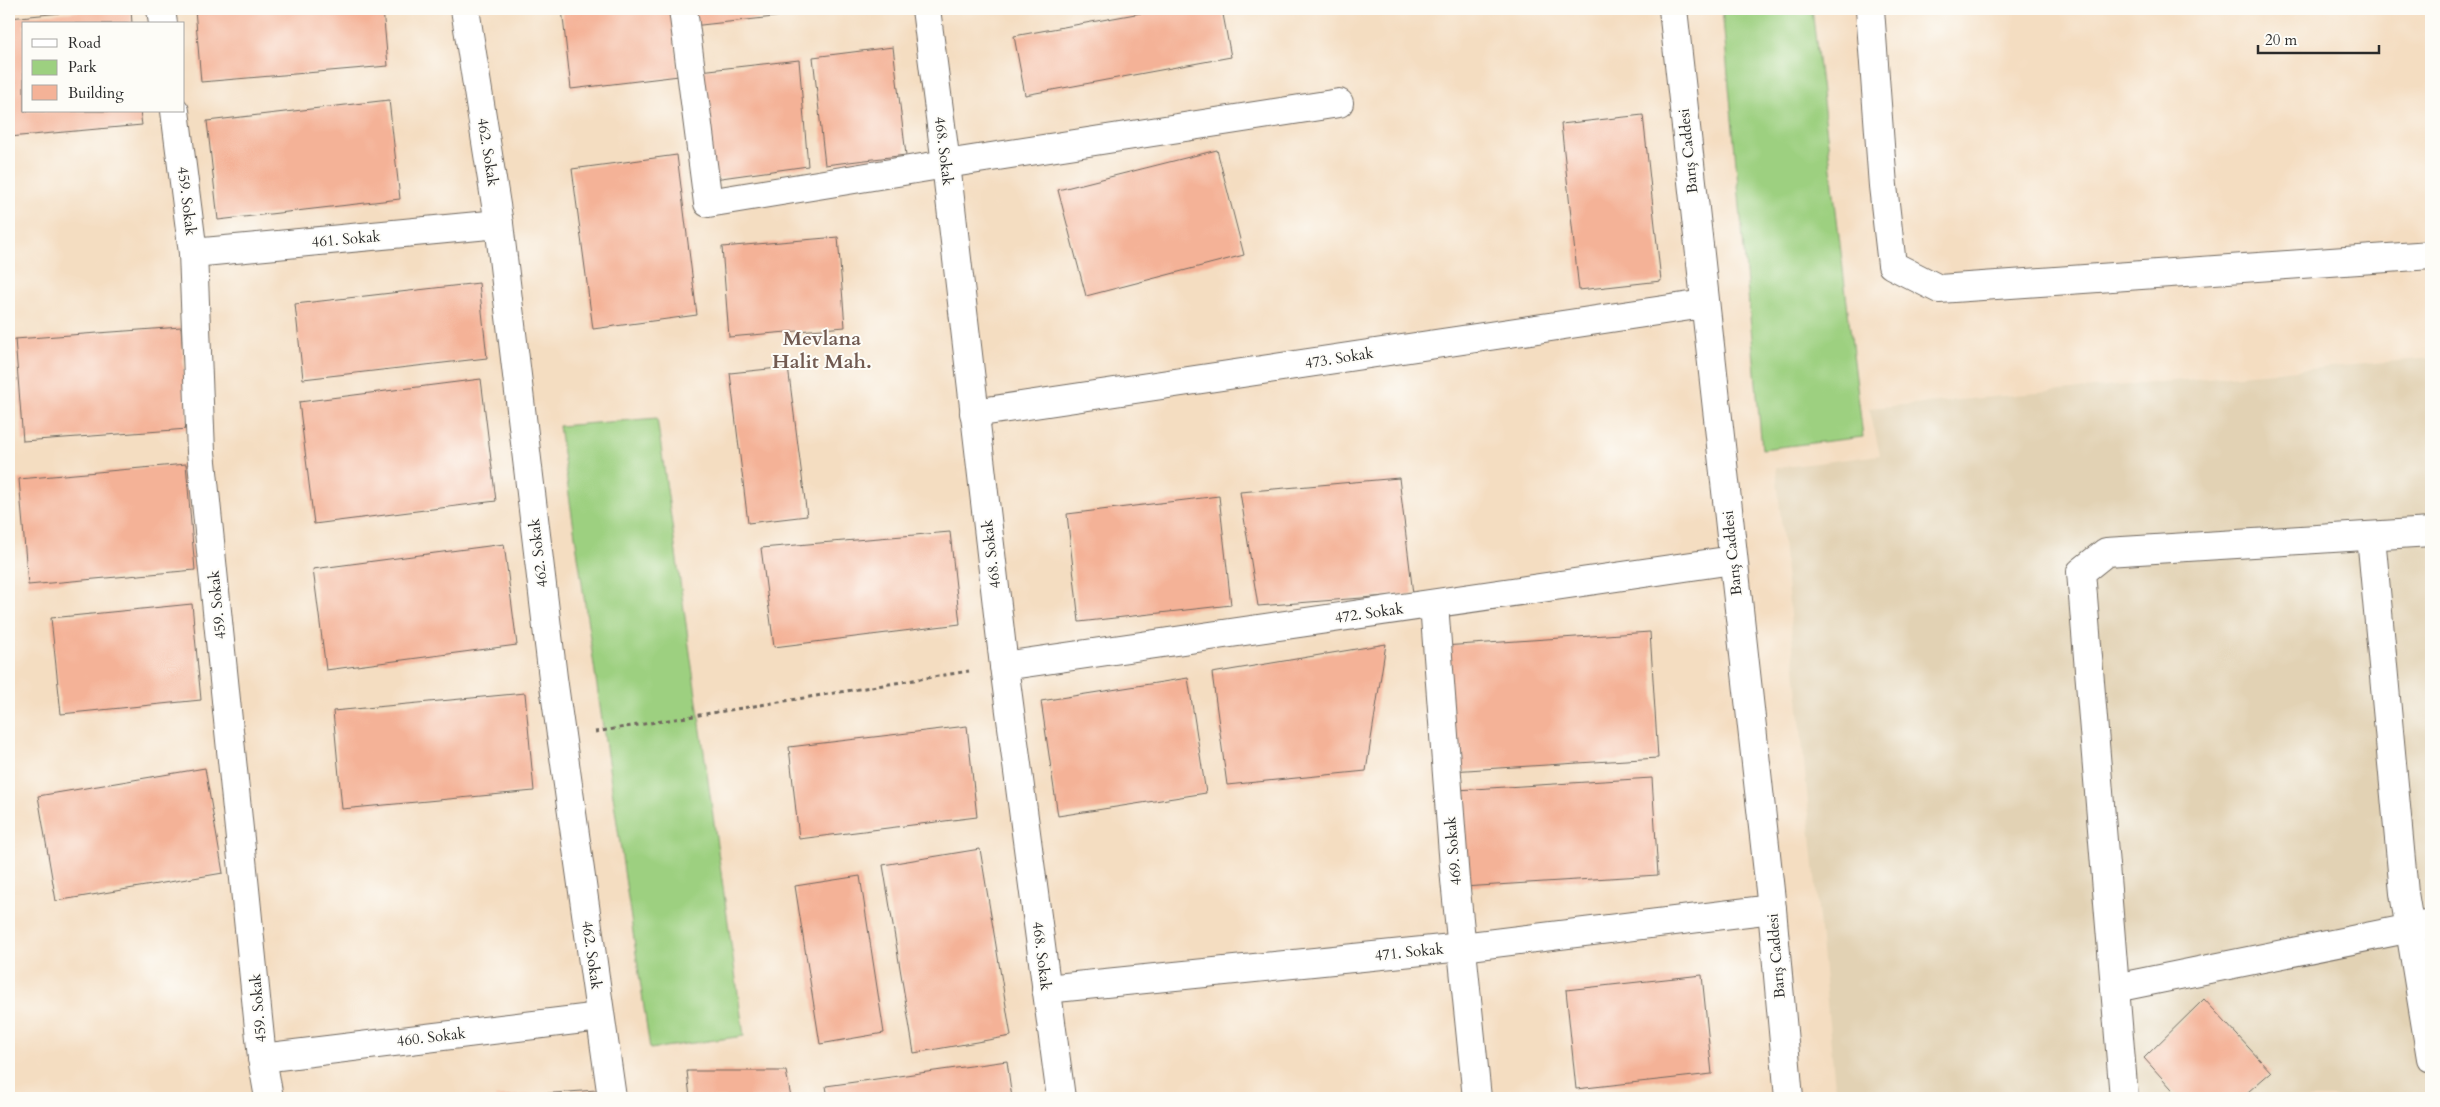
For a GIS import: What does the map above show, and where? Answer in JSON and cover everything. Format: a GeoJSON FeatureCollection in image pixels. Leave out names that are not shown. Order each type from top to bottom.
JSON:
{"type":"FeatureCollection","features":[{"type":"Feature","properties":{"kind":"street"},"geometry":{"type":"LineString","coordinates":[[162,9],[164,22]]}},
{"type":"Feature","properties":{"kind":"street","name":"462. Sokak"},"geometry":{"type":"LineString","coordinates":[[465,9],[499,224],[561,738],[612,1098]]}},
{"type":"Feature","properties":{"kind":"street"},"geometry":{"type":"LineString","coordinates":[[683,9],[708,203],[1339,103]]}},
{"type":"Feature","properties":{"kind":"street","name":"Barış Caddesi"},"geometry":{"type":"LineString","coordinates":[[1673,9],[1772,909],[1789,1098]]}},
{"type":"Feature","properties":{"kind":"street"},"geometry":{"type":"LineString","coordinates":[[1870,9],[1868,11],[1882,176],[1892,265],[1939,289],[2431,255]]}},
{"type":"Feature","properties":{"kind":"street","name":"468. Sokak"},"geometry":{"type":"LineString","coordinates":[[933,11],[946,164],[974,413],[1004,666],[1061,1098]]}},
{"type":"Feature","properties":{"kind":"street","name":"459. Sokak"},"geometry":{"type":"LineString","coordinates":[[175,112],[194,254],[201,452],[257,990],[262,1058],[269,1098]]}},
{"type":"Feature","properties":{"kind":"street","name":"461. Sokak"},"geometry":{"type":"LineString","coordinates":[[194,254],[499,224]]}},
{"type":"Feature","properties":{"kind":"street","name":"473. Sokak"},"geometry":{"type":"LineString","coordinates":[[974,413],[1704,304]]}},
{"type":"Feature","properties":{"kind":"street"},"geometry":{"type":"LineString","coordinates":[[2124,1098],[2081,572],[2106,552],[2431,532]]}},
{"type":"Feature","properties":{"kind":"street"},"geometry":{"type":"LineString","coordinates":[[2371,536],[2404,893],[2420,926],[2431,1058]]}},
{"type":"Feature","properties":{"kind":"street","name":"472. Sokak"},"geometry":{"type":"LineString","coordinates":[[1004,666],[1733,560]]}},
{"type":"Feature","properties":{"kind":"street","name":"469. Sokak"},"geometry":{"type":"LineString","coordinates":[[1434,604],[1462,947],[1477,1098]]}},
{"type":"Feature","properties":{"kind":"street","name":"471. Sokak"},"geometry":{"type":"LineString","coordinates":[[1046,989],[1462,947],[1772,909]]}},
{"type":"Feature","properties":{"kind":"street"},"geometry":{"type":"LineString","coordinates":[[2115,988],[2420,926]]}},
{"type":"Feature","properties":{"kind":"street","name":"460. Sokak"},"geometry":{"type":"LineString","coordinates":[[262,1058],[600,1016]]}},
{"type":"Feature","properties":{"kind":"path"},"geometry":{"type":"LineString","coordinates":[[561,738],[1004,666]]}},
{"type":"Feature","properties":{"kind":"shaded area"},"geometry":{"type":"Polygon","coordinates":[[[2431,358],[2431,1098],[1836,1098],[1776,468],[1880,455],[1869,408],[2431,358]]]}},
{"type":"Feature","properties":{"kind":"green space"},"geometry":{"type":"Polygon","coordinates":[[[1722,9],[1812,9],[1863,437],[1762,449],[1722,9]]]}},
{"type":"Feature","properties":{"kind":"green space"},"geometry":{"type":"Polygon","coordinates":[[[657,418],[744,1036],[650,1049],[559,426],[657,418]]]}},
{"type":"Feature","properties":{"kind":"building"},"geometry":{"type":"Polygon","coordinates":[[[103,9],[131,9],[132,22],[22,22],[22,112],[140,112],[142,125],[9,137],[9,18],[103,9]]]}},
{"type":"Feature","properties":{"kind":"building"},"geometry":{"type":"Polygon","coordinates":[[[195,9],[383,9],[388,66],[201,82],[195,9]]]}},
{"type":"Feature","properties":{"kind":"building"},"geometry":{"type":"Polygon","coordinates":[[[562,9],[671,9],[679,76],[571,89],[562,9]]]}},
{"type":"Feature","properties":{"kind":"building"},"geometry":{"type":"Polygon","coordinates":[[[690,9],[791,9],[792,15],[692,26],[690,9]]]}},
{"type":"Feature","properties":{"kind":"building"},"geometry":{"type":"Polygon","coordinates":[[[802,9],[830,9],[830,10],[802,14],[802,9]]]}},
{"type":"Feature","properties":{"kind":"building"},"geometry":{"type":"Polygon","coordinates":[[[1163,9],[1222,9],[1231,57],[1025,95],[1014,36],[1163,9]]]}},
{"type":"Feature","properties":{"kind":"building"},"geometry":{"type":"Polygon","coordinates":[[[893,47],[906,155],[825,165],[813,57],[893,47]]]}},
{"type":"Feature","properties":{"kind":"building"},"geometry":{"type":"Polygon","coordinates":[[[799,60],[808,166],[714,179],[700,71],[799,60]]]}},
{"type":"Feature","properties":{"kind":"building"},"geometry":{"type":"Polygon","coordinates":[[[389,100],[400,199],[218,220],[207,121],[389,100]]]}},
{"type":"Feature","properties":{"kind":"building"},"geometry":{"type":"Polygon","coordinates":[[[1643,115],[1661,281],[1579,290],[1561,124],[1643,115]]]}},
{"type":"Feature","properties":{"kind":"building"},"geometry":{"type":"Polygon","coordinates":[[[1217,150],[1244,255],[1086,296],[1058,190],[1217,150]]]}},
{"type":"Feature","properties":{"kind":"building"},"geometry":{"type":"Polygon","coordinates":[[[677,155],[697,315],[593,329],[572,169],[677,155]]]}},
{"type":"Feature","properties":{"kind":"building"},"geometry":{"type":"Polygon","coordinates":[[[838,237],[845,327],[729,337],[722,247],[838,237]]]}},
{"type":"Feature","properties":{"kind":"building"},"geometry":{"type":"Polygon","coordinates":[[[479,283],[487,358],[303,379],[295,304],[479,283]]]}},
{"type":"Feature","properties":{"kind":"building"},"geometry":{"type":"Polygon","coordinates":[[[181,327],[188,429],[23,441],[15,339],[181,327]]]}},
{"type":"Feature","properties":{"kind":"building"},"geometry":{"type":"Polygon","coordinates":[[[788,367],[807,516],[748,523],[730,373],[788,367]]]}},
{"type":"Feature","properties":{"kind":"building"},"geometry":{"type":"Polygon","coordinates":[[[481,379],[496,501],[314,524],[299,402],[481,379]]]}},
{"type":"Feature","properties":{"kind":"building"},"geometry":{"type":"Polygon","coordinates":[[[186,464],[195,570],[28,585],[19,479],[186,464]]]}},
{"type":"Feature","properties":{"kind":"building"},"geometry":{"type":"Polygon","coordinates":[[[1399,478],[1413,594],[1258,606],[1240,492],[1399,478]]]}},
{"type":"Feature","properties":{"kind":"building"},"geometry":{"type":"Polygon","coordinates":[[[1219,496],[1231,605],[1079,622],[1067,514],[1219,496]]]}},
{"type":"Feature","properties":{"kind":"building"},"geometry":{"type":"Polygon","coordinates":[[[950,532],[960,624],[774,647],[761,548],[950,532]]]}},
{"type":"Feature","properties":{"kind":"building"},"geometry":{"type":"Polygon","coordinates":[[[504,544],[517,645],[326,670],[313,569],[504,544]]]}},
{"type":"Feature","properties":{"kind":"building"},"geometry":{"type":"Polygon","coordinates":[[[192,604],[201,700],[61,714],[51,618],[192,604]]]}},
{"type":"Feature","properties":{"kind":"building"},"geometry":{"type":"Polygon","coordinates":[[[1650,632],[1658,758],[1451,771],[1443,646],[1650,632]]]}},
{"type":"Feature","properties":{"kind":"building"},"geometry":{"type":"Polygon","coordinates":[[[1386,644],[1366,771],[1227,785],[1212,673],[1386,644]]]}},
{"type":"Feature","properties":{"kind":"building"},"geometry":{"type":"Polygon","coordinates":[[[1188,678],[1206,793],[1058,816],[1041,701],[1188,678]]]}},
{"type":"Feature","properties":{"kind":"building"},"geometry":{"type":"Polygon","coordinates":[[[525,693],[534,791],[342,809],[333,711],[525,693]]]}},
{"type":"Feature","properties":{"kind":"building"},"geometry":{"type":"Polygon","coordinates":[[[967,726],[977,817],[799,839],[789,747],[967,726]]]}},
{"type":"Feature","properties":{"kind":"building"},"geometry":{"type":"Polygon","coordinates":[[[205,768],[223,873],[56,901],[38,796],[205,768]]]}},
{"type":"Feature","properties":{"kind":"building"},"geometry":{"type":"Polygon","coordinates":[[[1652,778],[1658,875],[1463,887],[1457,790],[1652,778]]]}},
{"type":"Feature","properties":{"kind":"building"},"geometry":{"type":"Polygon","coordinates":[[[980,849],[1011,1036],[914,1053],[883,865],[980,849]]]}},
{"type":"Feature","properties":{"kind":"building"},"geometry":{"type":"Polygon","coordinates":[[[860,876],[884,1033],[820,1044],[795,886],[860,876]]]}},
{"type":"Feature","properties":{"kind":"building"},"geometry":{"type":"Polygon","coordinates":[[[1702,975],[1712,1074],[1576,1089],[1566,990],[1702,975]]]}},
{"type":"Feature","properties":{"kind":"building"},"geometry":{"type":"Polygon","coordinates":[[[2204,999],[2271,1072],[2241,1098],[2180,1098],[2144,1058],[2204,999]]]}},
{"type":"Feature","properties":{"kind":"building"},"geometry":{"type":"Polygon","coordinates":[[[1007,1061],[1012,1098],[828,1098],[826,1086],[1007,1061]]]}},
{"type":"Feature","properties":{"kind":"building"},"geometry":{"type":"Polygon","coordinates":[[[687,1071],[786,1071],[791,1098],[690,1098],[687,1071]]]}},
{"type":"Feature","properties":{"kind":"building"},"geometry":{"type":"Polygon","coordinates":[[[597,1090],[598,1098],[495,1098],[495,1097],[597,1090]]]}},
{"type":"Feature","properties":{"kind":"district","name":"Mevlana Halit Mah."},"geometry":{"type":"Point","coordinates":[822,350]}}]}
